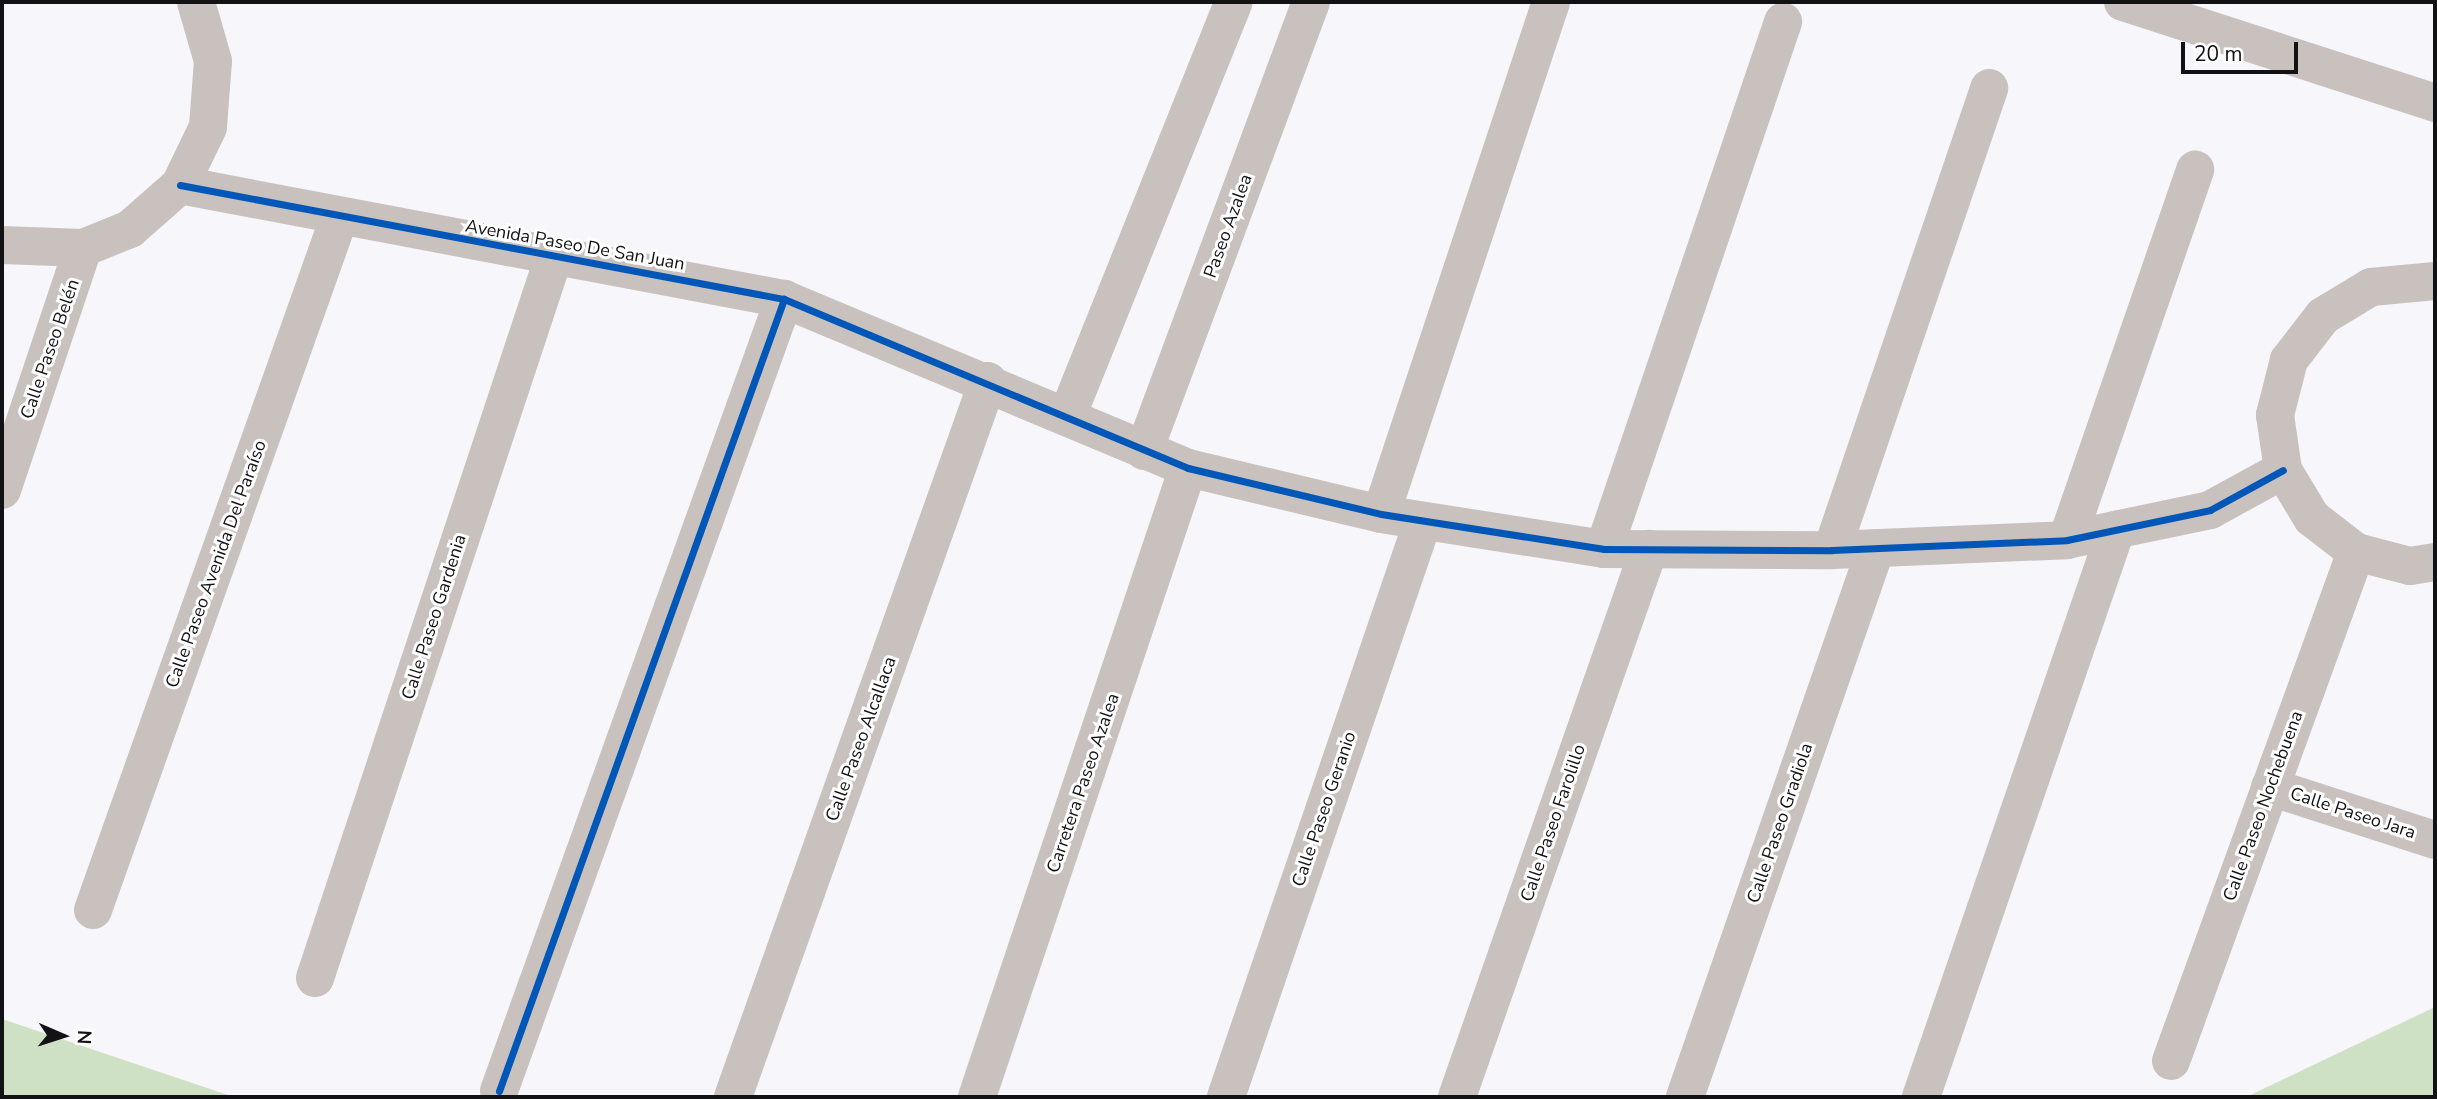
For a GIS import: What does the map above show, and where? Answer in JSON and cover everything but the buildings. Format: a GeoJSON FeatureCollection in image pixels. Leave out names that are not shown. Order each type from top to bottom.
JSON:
{"type":"FeatureCollection","features":[{"type":"Feature","properties":{"kind":"street"},"geometry":{"type":"LineString","coordinates":[[2,245],[83,248],[130,229],[180,185],[208,127],[213,61],[196,2]]}},
{"type":"Feature","properties":{"kind":"street"},"geometry":{"type":"LineString","coordinates":[[1068,414],[1234,2]]}},
{"type":"Feature","properties":{"kind":"street","name":"Paseo Azalea"},"geometry":{"type":"LineString","coordinates":[[1144,451],[1311,2]]}},
{"type":"Feature","properties":{"kind":"street"},"geometry":{"type":"LineString","coordinates":[[1381,514],[1551,2]]}},
{"type":"Feature","properties":{"kind":"street"},"geometry":{"type":"LineString","coordinates":[[2123,2],[2435,103]]}},
{"type":"Feature","properties":{"kind":"street"},"geometry":{"type":"LineString","coordinates":[[1604,549],[1783,22]]}},
{"type":"Feature","properties":{"kind":"street"},"geometry":{"type":"LineString","coordinates":[[1832,550],[1989,89]]}},
{"type":"Feature","properties":{"kind":"street"},"geometry":{"type":"LineString","coordinates":[[2067,540],[2195,170]]}},
{"type":"Feature","properties":{"kind":"street","name":"Avenida Paseo De San Juan"},"geometry":{"type":"LineString","coordinates":[[180,185],[339,218],[784,299],[972,373],[1068,414],[1144,451],[1188,468],[1381,514],[1604,549],[1832,550],[2067,540],[2210,510],[2283,470]]}},
{"type":"Feature","properties":{"kind":"street","name":"Calle Paseo Avenida Del Paraíso"},"geometry":{"type":"LineString","coordinates":[[93,910],[339,218]]}},
{"type":"Feature","properties":{"kind":"street","name":"Calle Paseo Belén"},"geometry":{"type":"LineString","coordinates":[[2,490],[83,248]]}},
{"type":"Feature","properties":{"kind":"street","name":"Calle Paseo Gardenia"},"geometry":{"type":"LineString","coordinates":[[315,978],[554,256]]}},
{"type":"Feature","properties":{"kind":"street"},"geometry":{"type":"LineString","coordinates":[[2427,573],[2356,552],[2312,518],[2283,470],[2275,415],[2289,360],[2323,316],[2371,287],[2435,281]]}},
{"type":"Feature","properties":{"kind":"street"},"geometry":{"type":"LineString","coordinates":[[499,1091],[784,299]]}},
{"type":"Feature","properties":{"kind":"street","name":"Calle Paseo Alcallaca"},"geometry":{"type":"LineString","coordinates":[[733,1097],[972,373]]}},
{"type":"Feature","properties":{"kind":"street","name":"Carretera Paseo Azalea"},"geometry":{"type":"LineString","coordinates":[[977,1097],[1188,468]]}},
{"type":"Feature","properties":{"kind":"street","name":"Calle Paseo Geranio"},"geometry":{"type":"LineString","coordinates":[[1226,1097],[1423,521]]}},
{"type":"Feature","properties":{"kind":"street"},"geometry":{"type":"LineString","coordinates":[[1921,1097],[2116,530]]}},
{"type":"Feature","properties":{"kind":"street","name":"Calle Paseo Gradiola"},"geometry":{"type":"LineString","coordinates":[[1685,1097],[1876,548]]}},
{"type":"Feature","properties":{"kind":"street","name":"Calle Paseo Farolillo"},"geometry":{"type":"LineString","coordinates":[[1457,1097],[1649,549]]}},
{"type":"Feature","properties":{"kind":"street","name":"Calle Paseo Nochebuena"},"geometry":{"type":"LineString","coordinates":[[2171,1060],[2356,552]]}},
{"type":"Feature","properties":{"kind":"street","name":"Calle Paseo Jara"},"geometry":{"type":"LineString","coordinates":[[2270,787],[2435,840]]}},
{"type":"Feature","properties":{"kind":"green space"},"geometry":{"type":"Polygon","coordinates":[[[2435,1007],[2435,1097],[2246,1097],[2435,1007]]]}},
{"type":"Feature","properties":{"kind":"green space"},"geometry":{"type":"Polygon","coordinates":[[[2,1019],[234,1097],[2,1097],[2,1019]]]}},
{"type":"Feature","properties":{"kind":"cycle path"},"geometry":{"type":"LineString","coordinates":[[180,185],[784,299],[1188,468],[1381,514],[1604,549],[1832,550],[2067,540],[2210,510],[2283,470]]}},
{"type":"Feature","properties":{"kind":"cycle path"},"geometry":{"type":"LineString","coordinates":[[499,1091],[784,299]]}}]}
